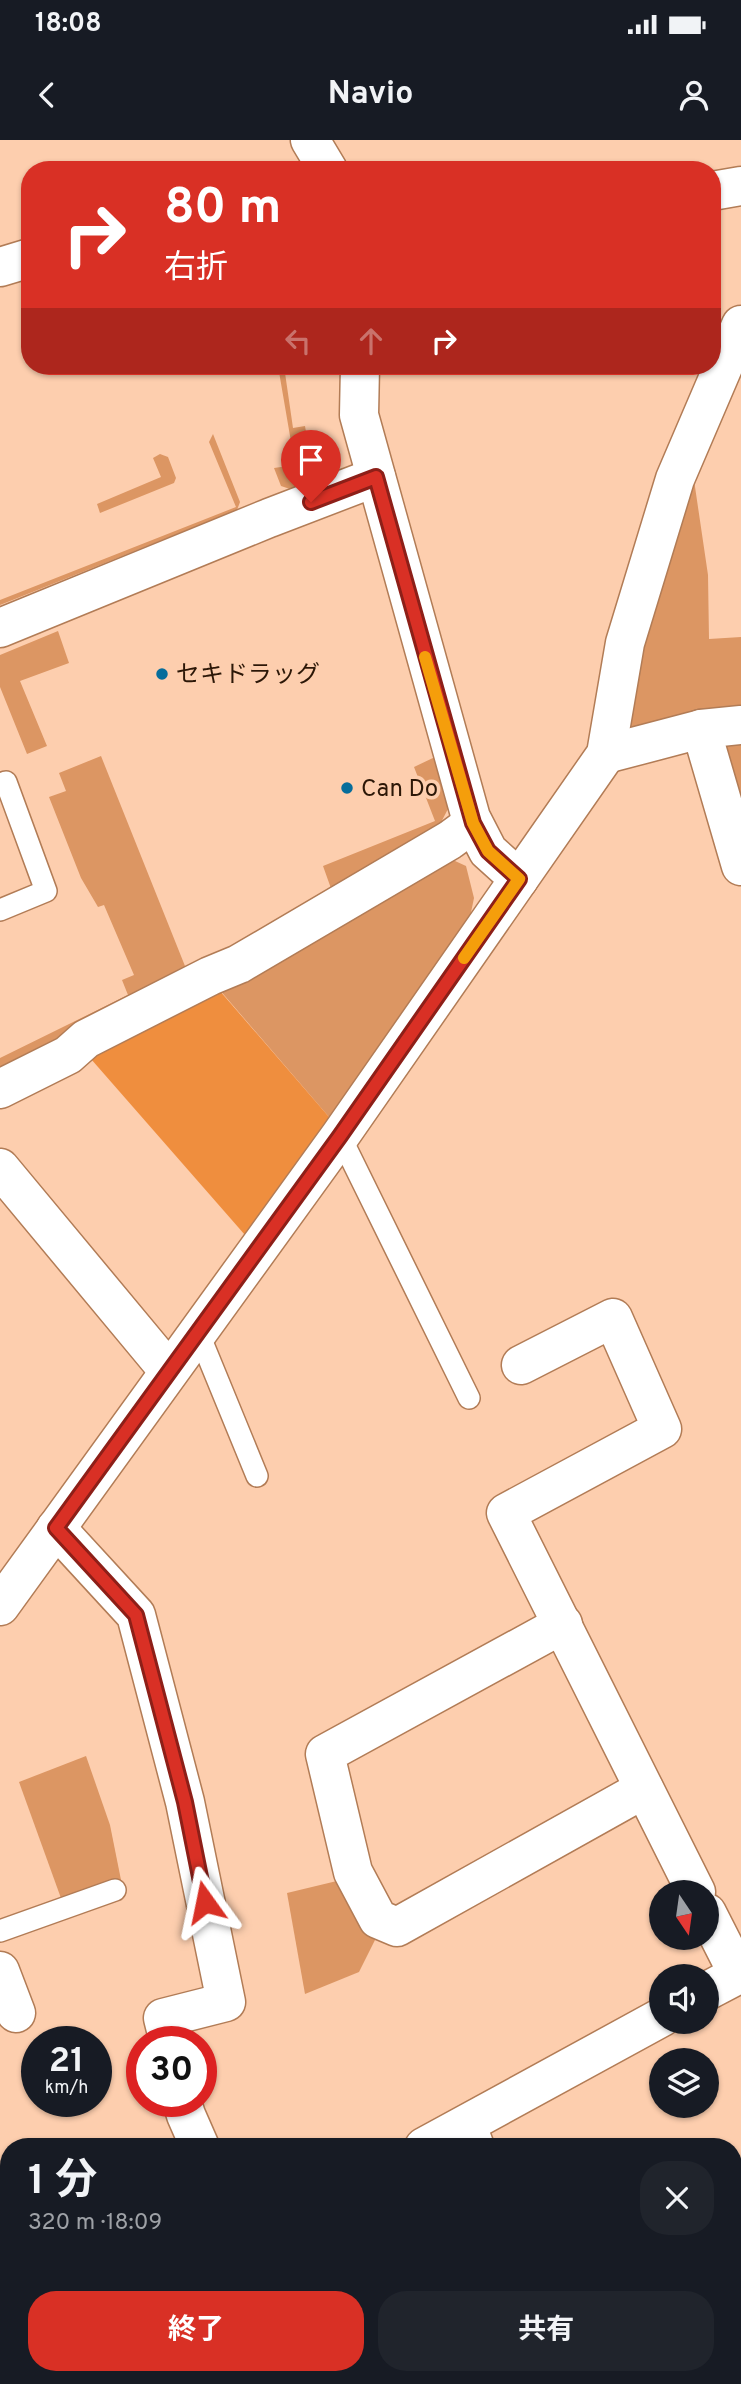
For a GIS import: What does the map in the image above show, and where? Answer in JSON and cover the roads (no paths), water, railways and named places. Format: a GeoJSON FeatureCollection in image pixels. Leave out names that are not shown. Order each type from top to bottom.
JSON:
{"type":"FeatureCollection","features":[{"type":"Feature","properties":{"kind":"street"},"geometry":{"type":"LineString","coordinates":[[310,140],[323,161]]}},
{"type":"Feature","properties":{"kind":"street"},"geometry":{"type":"LineString","coordinates":[[721,189],[741,186]]}},
{"type":"Feature","properties":{"kind":"street"},"geometry":{"type":"LineString","coordinates":[[0,267],[21,261]]}},
{"type":"Feature","properties":{"kind":"street"},"geometry":{"type":"LineString","coordinates":[[721,372],[741,325]]}},
{"type":"Feature","properties":{"kind":"street"},"geometry":{"type":"LineString","coordinates":[[360,375],[359,415],[473,823],[488,851],[519,879]]}},
{"type":"Feature","properties":{"kind":"street"},"geometry":{"type":"LineString","coordinates":[[0,1606],[168,1370],[340,1136],[606,754],[625,643],[675,479],[720,375]]}},
{"type":"Feature","properties":{"kind":"street"},"geometry":{"type":"LineString","coordinates":[[0,628],[376,477]]}},
{"type":"Feature","properties":{"kind":"street"},"geometry":{"type":"LineString","coordinates":[[606,754],[701,729],[741,725]]}},
{"type":"Feature","properties":{"kind":"street"},"geometry":{"type":"LineString","coordinates":[[701,729],[741,866]]}},
{"type":"Feature","properties":{"kind":"street"},"geometry":{"type":"LineString","coordinates":[[0,1089],[68,1055],[86,1039],[239,964],[450,840],[473,823]]}},
{"type":"Feature","properties":{"kind":"street"},"geometry":{"type":"LineString","coordinates":[[0,1168],[168,1370]]}},
{"type":"Feature","properties":{"kind":"street"},"geometry":{"type":"LineString","coordinates":[[521,1365],[613,1318],[662,1429],[506,1513],[690,1880]]}},
{"type":"Feature","properties":{"kind":"street"},"geometry":{"type":"LineString","coordinates":[[56,1528],[136,1615],[185,1802],[226,2002],[163,2018],[165,2026]]}},
{"type":"Feature","properties":{"kind":"street"},"geometry":{"type":"LineString","coordinates":[[563,1624],[325,1754],[353,1872],[378,1919],[397,1927],[644,1789]]}},
{"type":"Feature","properties":{"kind":"street"},"geometry":{"type":"LineString","coordinates":[[719,1949],[729,1979]]}},
{"type":"Feature","properties":{"kind":"street"},"geometry":{"type":"LineString","coordinates":[[0,1971],[16,2013]]}},
{"type":"Feature","properties":{"kind":"street"},"geometry":{"type":"LineString","coordinates":[[479,2134],[649,2025]]}},
{"type":"Feature","properties":{"kind":"street"},"geometry":{"type":"LineString","coordinates":[[187,2117],[196,2138]]}},
{"type":"Feature","properties":{"kind":"lane"},"geometry":{"type":"LineString","coordinates":[[0,784],[6,782],[46,891],[0,910]]}},
{"type":"Feature","properties":{"kind":"lane"},"geometry":{"type":"LineString","coordinates":[[340,1136],[469,1398]]}},
{"type":"Feature","properties":{"kind":"lane"},"geometry":{"type":"LineString","coordinates":[[198,1332],[257,1476]]}},
{"type":"Feature","properties":{"kind":"lane"},"geometry":{"type":"LineString","coordinates":[[0,1931],[115,1890]]}},
{"type":"Feature","properties":{"kind":"place","name":"セキドラッグ"},"geometry":{"type":"Point","coordinates":[162,674]}},
{"type":"Feature","properties":{"kind":"place","name":"Can Do"},"geometry":{"type":"Point","coordinates":[347,788]}}]}
